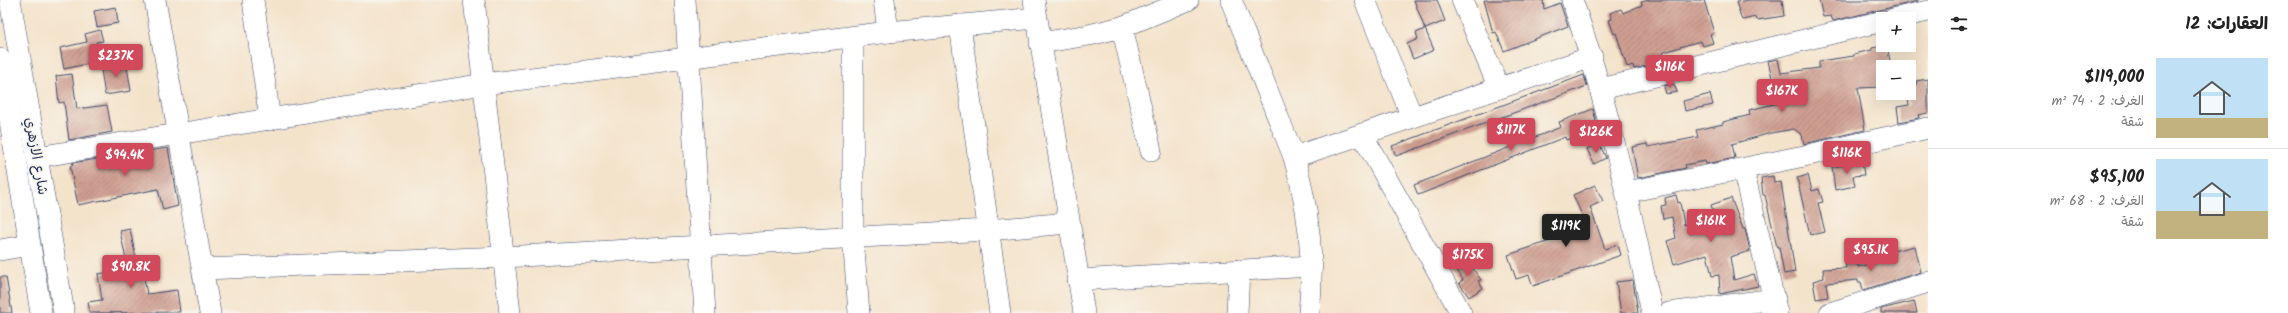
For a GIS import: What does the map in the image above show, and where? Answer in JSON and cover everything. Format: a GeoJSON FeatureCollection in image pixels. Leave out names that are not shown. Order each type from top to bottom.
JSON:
{"type":"FeatureCollection","features":[{"type":"Feature","properties":{"kind":"street","name":"شارع الازهري"},"geometry":{"type":"LineString","coordinates":[[10,0],[64,313]]}},
{"type":"Feature","properties":{"kind":"street"},"geometry":{"type":"LineString","coordinates":[[155,0],[180,135],[210,313]]}},
{"type":"Feature","properties":{"kind":"street"},"geometry":{"type":"LineString","coordinates":[[474,0],[510,313]]}},
{"type":"Feature","properties":{"kind":"street"},"geometry":{"type":"LineString","coordinates":[[685,0],[702,245],[705,313]]}},
{"type":"Feature","properties":{"kind":"street"},"geometry":{"type":"LineString","coordinates":[[884,0],[888,32]]}},
{"type":"Feature","properties":{"kind":"street"},"geometry":{"type":"LineString","coordinates":[[1040,43],[1088,35],[1122,27],[1188,0]]}},
{"type":"Feature","properties":{"kind":"street"},"geometry":{"type":"LineString","coordinates":[[1231,0],[1294,157],[1307,210],[1312,266],[1309,313]]}},
{"type":"Feature","properties":{"kind":"street"},"geometry":{"type":"LineString","coordinates":[[1365,0],[1412,117]]}},
{"type":"Feature","properties":{"kind":"street"},"geometry":{"type":"LineString","coordinates":[[1462,0],[1499,88]]}},
{"type":"Feature","properties":{"kind":"street"},"geometry":{"type":"LineString","coordinates":[[1572,0],[1592,57],[1601,89],[1627,192],[1652,313]]}},
{"type":"Feature","properties":{"kind":"street"},"geometry":{"type":"LineString","coordinates":[[1916,12],[1928,9],[1925,0]]}},
{"type":"Feature","properties":{"kind":"street"},"geometry":{"type":"LineString","coordinates":[[258,1],[270,120]]}},
{"type":"Feature","properties":{"kind":"street"},"geometry":{"type":"LineString","coordinates":[[37,157],[180,135],[484,84],[888,32],[960,25],[1035,9],[1084,313]]}},
{"type":"Feature","properties":{"kind":"street"},"geometry":{"type":"LineString","coordinates":[[1601,89],[1876,23]]}},
{"type":"Feature","properties":{"kind":"street"},"geometry":{"type":"LineString","coordinates":[[960,25],[987,230],[1000,313]]}},
{"type":"Feature","properties":{"kind":"street"},"geometry":{"type":"LineString","coordinates":[[1122,27],[1150,151]]}},
{"type":"Feature","properties":{"kind":"street"},"geometry":{"type":"LineString","coordinates":[[853,37],[853,237],[859,313]]}},
{"type":"Feature","properties":{"kind":"street"},"geometry":{"type":"LineString","coordinates":[[1294,157],[1592,57]]}},
{"type":"Feature","properties":{"kind":"street","name":"شارع الازهري"},"geometry":{"type":"LineString","coordinates":[[0,59],[8,150],[29,245],[41,313]]}},
{"type":"Feature","properties":{"kind":"street"},"geometry":{"type":"LineString","coordinates":[[1627,192],[1743,169],[1928,128]]}},
{"type":"Feature","properties":{"kind":"street"},"geometry":{"type":"LineString","coordinates":[[1362,134],[1461,313]]}},
{"type":"Feature","properties":{"kind":"street"},"geometry":{"type":"LineString","coordinates":[[1669,313],[1776,306],[1743,169]]}},
{"type":"Feature","properties":{"kind":"street"},"geometry":{"type":"LineString","coordinates":[[203,269],[503,257],[987,230],[1069,223]]}},
{"type":"Feature","properties":{"kind":"street"},"geometry":{"type":"LineString","coordinates":[[0,250],[29,245]]}},
{"type":"Feature","properties":{"kind":"street"},"geometry":{"type":"LineString","coordinates":[[1078,280],[1312,266]]}},
{"type":"Feature","properties":{"kind":"street"},"geometry":{"type":"LineString","coordinates":[[1237,313],[1239,270]]}},
{"type":"Feature","properties":{"kind":"street"},"geometry":{"type":"LineString","coordinates":[[1830,313],[1928,282]]}},
{"type":"Feature","properties":{"kind":"building"},"geometry":{"type":"Polygon","coordinates":[[[1414,0],[1437,0],[1445,21],[1425,29],[1414,0]]]}},
{"type":"Feature","properties":{"kind":"building"},"geometry":{"type":"Polygon","coordinates":[[[1484,0],[1543,0],[1544,9],[1560,3],[1568,26],[1504,51],[1496,32],[1493,33],[1484,0]]]}},
{"type":"Feature","properties":{"kind":"building"},"geometry":{"type":"Polygon","coordinates":[[[1649,0],[1704,0],[1714,33],[1710,34],[1713,43],[1703,46],[1701,41],[1683,46],[1662,53],[1666,61],[1634,69],[1633,65],[1627,67],[1616,33],[1614,34],[1609,20],[1612,19],[1610,13],[1621,9],[1623,13],[1642,5],[1641,2],[1649,0]]]}},
{"type":"Feature","properties":{"kind":"building"},"geometry":{"type":"Polygon","coordinates":[[[1749,0],[1782,0],[1784,16],[1757,20],[1756,17],[1742,20],[1736,2],[1749,0]]]}},
{"type":"Feature","properties":{"kind":"building"},"geometry":{"type":"Polygon","coordinates":[[[1819,0],[1918,1],[1833,21],[1831,16],[1823,17],[1819,0]]]}},
{"type":"Feature","properties":{"kind":"building"},"geometry":{"type":"Polygon","coordinates":[[[116,7],[118,23],[97,27],[94,11],[116,7]]]}},
{"type":"Feature","properties":{"kind":"building"},"geometry":{"type":"Polygon","coordinates":[[[1425,29],[1434,50],[1413,59],[1407,44],[1418,39],[1416,33],[1425,29]]]}},
{"type":"Feature","properties":{"kind":"building"},"geometry":{"type":"Polygon","coordinates":[[[100,30],[103,41],[96,42],[100,61],[64,69],[60,48],[87,42],[85,34],[100,30]]]}},
{"type":"Feature","properties":{"kind":"building"},"geometry":{"type":"Polygon","coordinates":[[[1876,47],[1876,52],[1888,52],[1890,60],[1876,60],[1876,87],[1858,88],[1865,130],[1804,144],[1802,135],[1794,129],[1771,133],[1732,144],[1735,158],[1706,164],[1705,161],[1685,165],[1686,168],[1638,178],[1632,147],[1647,144],[1648,147],[1698,137],[1696,130],[1723,124],[1723,122],[1750,115],[1749,110],[1778,103],[1768,61],[1778,59],[1781,73],[1819,68],[1819,61],[1854,56],[1854,54],[1872,50],[1872,48],[1876,47]]]}},
{"type":"Feature","properties":{"kind":"building"},"geometry":{"type":"Polygon","coordinates":[[[126,60],[131,91],[105,95],[100,64],[126,60]]]}},
{"type":"Feature","properties":{"kind":"building"},"geometry":{"type":"Polygon","coordinates":[[[72,74],[77,109],[107,105],[112,132],[69,140],[64,102],[59,103],[56,76],[72,74]]]}},
{"type":"Feature","properties":{"kind":"building"},"geometry":{"type":"Polygon","coordinates":[[[1584,75],[1587,86],[1396,156],[1392,146],[1584,75]]]}},
{"type":"Feature","properties":{"kind":"building"},"geometry":{"type":"Polygon","coordinates":[[[1928,79],[1928,113],[1918,115],[1919,118],[1899,122],[1897,107],[1909,105],[1908,100],[1916,100],[1916,81],[1928,79]]]}},
{"type":"Feature","properties":{"kind":"building"},"geometry":{"type":"Polygon","coordinates":[[[1674,84],[1677,92],[1666,94],[1664,86],[1674,84]]]}},
{"type":"Feature","properties":{"kind":"building"},"geometry":{"type":"Polygon","coordinates":[[[1710,94],[1713,105],[1685,111],[1683,101],[1710,94]]]}},
{"type":"Feature","properties":{"kind":"building"},"geometry":{"type":"Polygon","coordinates":[[[1593,109],[1596,121],[1581,126],[1584,133],[1566,140],[1565,137],[1418,195],[1414,185],[1561,127],[1559,122],[1593,109]]]}},
{"type":"Feature","properties":{"kind":"building"},"geometry":{"type":"Polygon","coordinates":[[[1599,143],[1606,158],[1594,164],[1587,149],[1599,143]]]}},
{"type":"Feature","properties":{"kind":"building"},"geometry":{"type":"Polygon","coordinates":[[[168,148],[178,206],[163,210],[158,189],[78,205],[70,166],[73,165],[72,163],[168,148]]]}},
{"type":"Feature","properties":{"kind":"building"},"geometry":{"type":"Polygon","coordinates":[[[1862,162],[1864,175],[1853,176],[1855,186],[1835,190],[1832,167],[1862,162]]]}},
{"type":"Feature","properties":{"kind":"building"},"geometry":{"type":"Polygon","coordinates":[[[1808,175],[1812,191],[1819,189],[1823,202],[1818,203],[1825,232],[1810,235],[1797,178],[1808,175]]]}},
{"type":"Feature","properties":{"kind":"building"},"geometry":{"type":"Polygon","coordinates":[[[1773,176],[1774,183],[1781,182],[1795,272],[1784,274],[1779,247],[1777,247],[1765,195],[1763,195],[1761,178],[1773,176]]]}},
{"type":"Feature","properties":{"kind":"building"},"geometry":{"type":"Polygon","coordinates":[[[1595,185],[1603,201],[1590,207],[1605,249],[1618,245],[1621,255],[1533,286],[1529,275],[1516,279],[1508,255],[1588,228],[1573,195],[1595,185]]]}},
{"type":"Feature","properties":{"kind":"building"},"geometry":{"type":"Polygon","coordinates":[[[1676,195],[1678,203],[1680,202],[1684,225],[1687,224],[1690,234],[1712,227],[1710,222],[1716,219],[1711,205],[1731,198],[1743,229],[1745,229],[1750,251],[1730,257],[1734,280],[1754,274],[1758,286],[1720,294],[1719,275],[1712,276],[1707,254],[1674,264],[1667,241],[1676,238],[1672,217],[1663,219],[1661,206],[1666,205],[1665,198],[1676,195]]]}},
{"type":"Feature","properties":{"kind":"building"},"geometry":{"type":"Polygon","coordinates":[[[130,229],[138,268],[142,267],[147,294],[177,290],[180,312],[90,313],[88,302],[102,300],[98,274],[128,269],[120,231],[130,229]]]}},
{"type":"Feature","properties":{"kind":"building"},"geometry":{"type":"Polygon","coordinates":[[[1915,246],[1921,272],[1863,290],[1861,282],[1858,282],[1858,280],[1826,283],[1828,297],[1816,299],[1813,281],[1824,278],[1823,269],[1846,268],[1845,261],[1857,259],[1858,267],[1895,258],[1893,251],[1915,246]]]}},
{"type":"Feature","properties":{"kind":"building"},"geometry":{"type":"Polygon","coordinates":[[[1464,256],[1481,280],[1478,281],[1483,288],[1469,297],[1459,283],[1463,280],[1453,263],[1464,256]]]}},
{"type":"Feature","properties":{"kind":"building"},"geometry":{"type":"Polygon","coordinates":[[[0,277],[6,277],[12,313],[0,313],[0,277]]]}},
{"type":"Feature","properties":{"kind":"building"},"geometry":{"type":"Polygon","coordinates":[[[1633,280],[1638,313],[1621,313],[1616,282],[1633,280]]]}},
{"type":"Feature","properties":{"kind":"building"},"geometry":{"type":"Polygon","coordinates":[[[1914,301],[1917,313],[1881,313],[1881,309],[1914,301]]]}}]}
